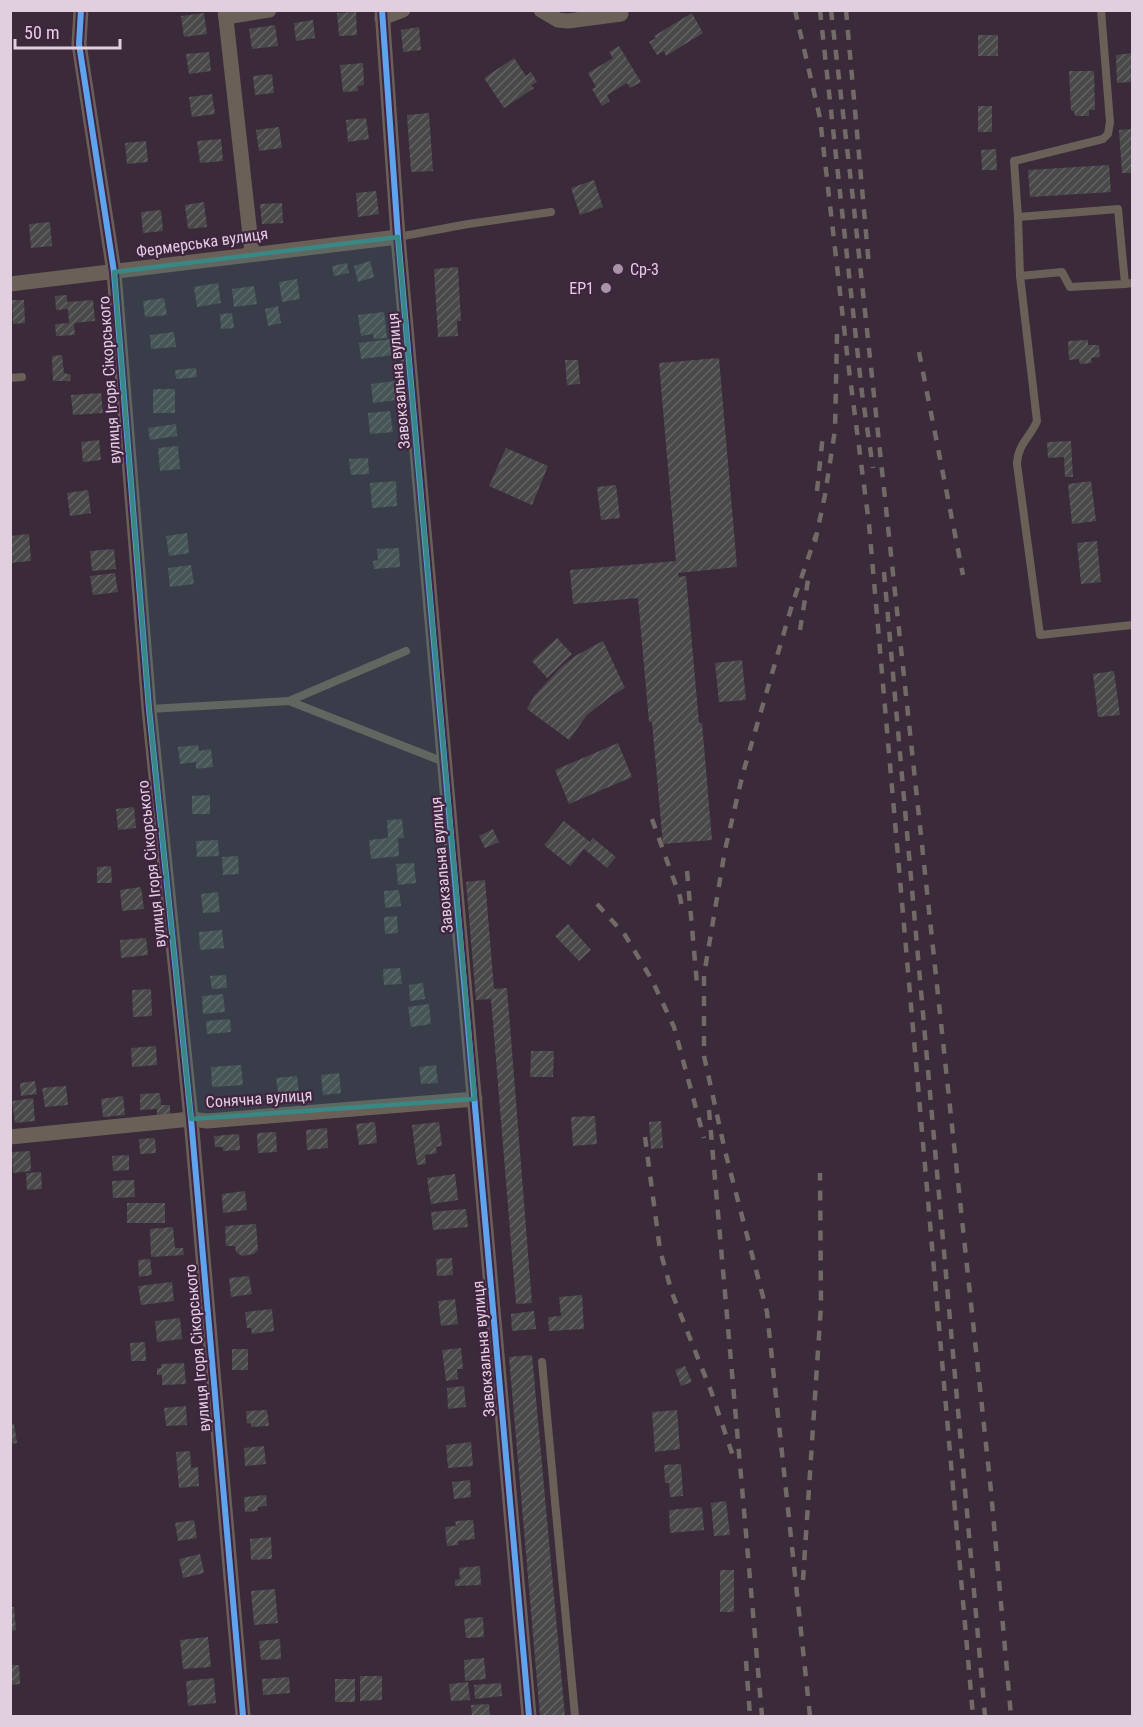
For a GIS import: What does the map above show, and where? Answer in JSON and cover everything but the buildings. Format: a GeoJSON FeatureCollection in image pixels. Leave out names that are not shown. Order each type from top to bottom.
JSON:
{"type":"FeatureCollection","features":[{"type":"Feature","properties":{"kind":"street","name":"вулиця Ігоря Сікорського"},"geometry":{"type":"LineString","coordinates":[[81,10],[79,44],[114,272],[148,709],[191,1119],[243,1716]]}},
{"type":"Feature","properties":{"kind":"street"},"geometry":{"type":"LineString","coordinates":[[252,253],[226,14],[269,10]]}},
{"type":"Feature","properties":{"kind":"street"},"geometry":{"type":"LineString","coordinates":[[382,14],[403,10]]}},
{"type":"Feature","properties":{"kind":"street"},"geometry":{"type":"LineString","coordinates":[[542,10],[558,20],[568,21],[621,14]]}},
{"type":"Feature","properties":{"kind":"street","name":"Завокзальна вулиця"},"geometry":{"type":"LineString","coordinates":[[382,14],[398,237],[529,1716]]}},
{"type":"Feature","properties":{"kind":"street","name":"Фермерська вулиця"},"geometry":{"type":"LineString","coordinates":[[10,284],[398,237]]}},
{"type":"Feature","properties":{"kind":"street","name":"Сонячна вулиця"},"geometry":{"type":"LineString","coordinates":[[10,1137],[191,1119],[207,1122],[475,1099]]}},
{"type":"Feature","properties":{"kind":"lane"},"geometry":{"type":"LineString","coordinates":[[1101,10],[1110,122],[1108,134],[1103,140],[1014,161],[1020,276],[1037,421],[1021,445],[1017,464],[1040,635],[1132,625]]}},
{"type":"Feature","properties":{"kind":"lane"},"geometry":{"type":"LineString","coordinates":[[1018,217],[1118,209],[1129,284],[1070,288],[1062,272],[1020,276]]}},
{"type":"Feature","properties":{"kind":"lane"},"geometry":{"type":"LineString","coordinates":[[398,237],[550,212]]}},
{"type":"Feature","properties":{"kind":"lane"},"geometry":{"type":"LineString","coordinates":[[10,378],[22,377]]}},
{"type":"Feature","properties":{"kind":"lane"},"geometry":{"type":"LineString","coordinates":[[148,709],[289,701],[406,651]]}},
{"type":"Feature","properties":{"kind":"lane"},"geometry":{"type":"LineString","coordinates":[[289,701],[446,763]]}},
{"type":"Feature","properties":{"kind":"lane"},"geometry":{"type":"LineString","coordinates":[[542,1362],[575,1716]]}},
{"type":"Feature","properties":{"kind":"highlighted area"},"geometry":{"type":"Polygon","coordinates":[[[398,237],[475,1099],[191,1119],[149,709],[114,272],[398,237]]]}},
{"type":"Feature","properties":{"kind":"railway"},"geometry":{"type":"LineString","coordinates":[[795,10],[820,118],[869,524],[973,1716]]}},
{"type":"Feature","properties":{"kind":"railway"},"geometry":{"type":"LineString","coordinates":[[820,10],[862,393],[873,468]]}},
{"type":"Feature","properties":{"kind":"railway"},"geometry":{"type":"LineString","coordinates":[[831,10],[991,1491],[1011,1716]]}},
{"type":"Feature","properties":{"kind":"railway"},"geometry":{"type":"LineString","coordinates":[[846,10],[869,266]]}},
{"type":"Feature","properties":{"kind":"railway"},"geometry":{"type":"LineString","coordinates":[[815,542],[835,430],[837,334]]}},
{"type":"Feature","properties":{"kind":"railway"},"geometry":{"type":"LineString","coordinates":[[919,352],[963,575]]}},
{"type":"Feature","properties":{"kind":"railway"},"geometry":{"type":"LineString","coordinates":[[817,491],[823,434]]}},
{"type":"Feature","properties":{"kind":"railway"},"geometry":{"type":"LineString","coordinates":[[810,1716],[767,1312],[725,1151],[704,1056],[704,975],[725,850],[743,773],[792,605],[816,535]]}},
{"type":"Feature","properties":{"kind":"railway"},"geometry":{"type":"LineString","coordinates":[[884,572],[985,1716]]}},
{"type":"Feature","properties":{"kind":"railway"},"geometry":{"type":"LineString","coordinates":[[800,630],[809,574]]}},
{"type":"Feature","properties":{"kind":"railway"},"geometry":{"type":"LineString","coordinates":[[652,819],[680,897],[683,913]]}},
{"type":"Feature","properties":{"kind":"railway"},"geometry":{"type":"LineString","coordinates":[[687,871],[697,984]]}},
{"type":"Feature","properties":{"kind":"railway"},"geometry":{"type":"LineString","coordinates":[[597,904],[625,935],[652,980],[674,1027],[704,1138]]}},
{"type":"Feature","properties":{"kind":"railway"},"geometry":{"type":"LineString","coordinates":[[709,1110],[762,1716]]}},
{"type":"Feature","properties":{"kind":"railway"},"geometry":{"type":"LineString","coordinates":[[645,1137],[660,1250],[672,1293],[711,1391],[733,1456]]}},
{"type":"Feature","properties":{"kind":"railway"},"geometry":{"type":"LineString","coordinates":[[803,1580],[821,1305],[820,1173]]}},
{"type":"Feature","properties":{"kind":"railway"},"geometry":{"type":"LineString","coordinates":[[746,1661],[750,1716]]}},
{"type":"Feature","properties":{"kind":"cycle path"},"geometry":{"type":"LineString","coordinates":[[81,10],[79,44],[114,272],[149,709],[191,1119],[243,1716]]}},
{"type":"Feature","properties":{"kind":"cycle path"},"geometry":{"type":"LineString","coordinates":[[382,10],[398,237],[529,1716]]}},
{"type":"Feature","properties":{"kind":"place","name":"Ср-3"},"geometry":{"type":"Point","coordinates":[618,269]}},
{"type":"Feature","properties":{"kind":"place","name":"ЕР1"},"geometry":{"type":"Point","coordinates":[606,288]}}]}
